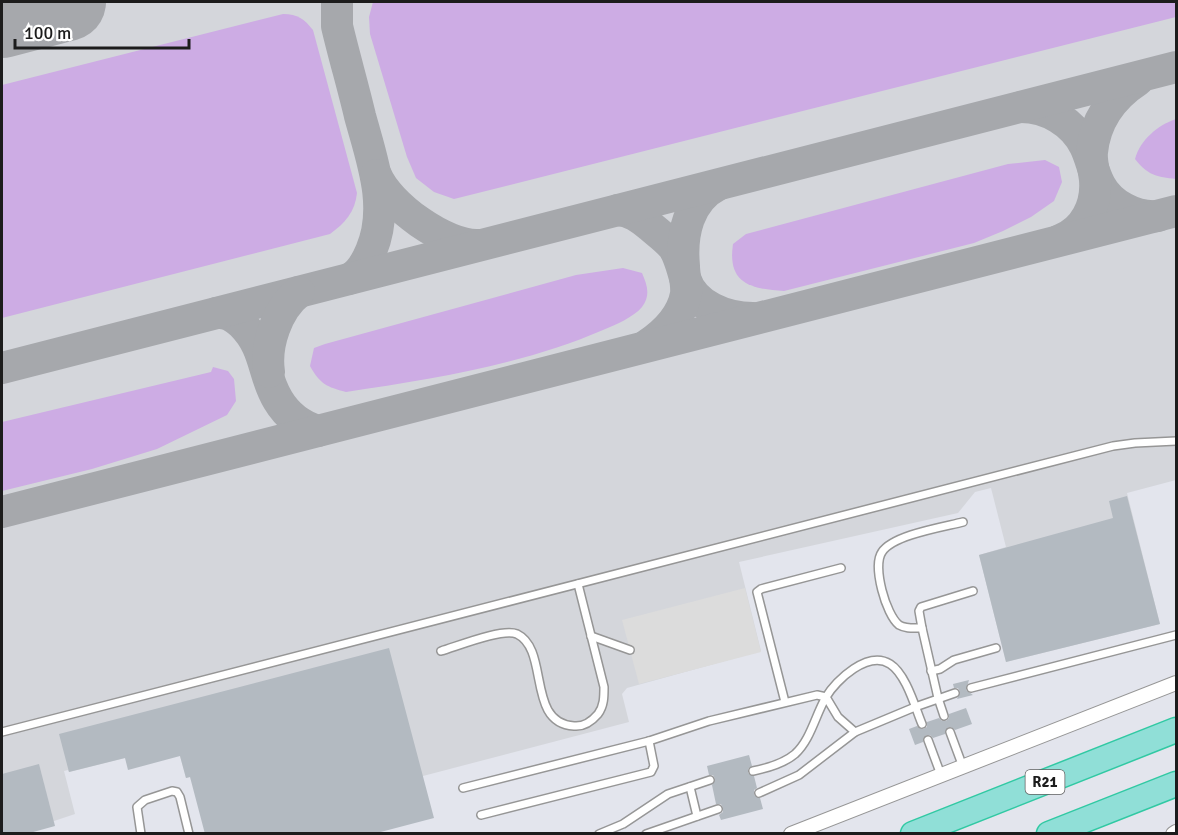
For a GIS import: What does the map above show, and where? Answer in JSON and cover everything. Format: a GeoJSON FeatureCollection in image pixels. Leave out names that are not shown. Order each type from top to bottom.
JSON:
{"type":"FeatureCollection","features":[{"type":"Feature","properties":{"kind":"highway","name":"R21"},"geometry":{"type":"LineString","coordinates":[[912,834],[1176,730]]}},
{"type":"Feature","properties":{"kind":"highway"},"geometry":{"type":"LineString","coordinates":[[1050,834],[1176,784]]}},
{"type":"Feature","properties":{"kind":"street"},"geometry":{"type":"LineString","coordinates":[[791,834],[1176,683]]}},
{"type":"Feature","properties":{"kind":"lane"},"geometry":{"type":"LineString","coordinates":[[2,732],[1113,447],[1135,442],[1176,441]]}},
{"type":"Feature","properties":{"kind":"lane"},"geometry":{"type":"LineString","coordinates":[[922,628],[902,626],[891,615],[878,570],[878,560],[890,544],[901,539],[963,522]]}},
{"type":"Feature","properties":{"kind":"lane"},"geometry":{"type":"LineString","coordinates":[[785,702],[757,592],[841,568]]}},
{"type":"Feature","properties":{"kind":"lane"},"geometry":{"type":"LineString","coordinates":[[441,651],[498,634],[510,632],[518,635],[529,644],[543,699],[550,713],[556,720],[576,726],[586,724],[594,719],[601,710],[604,687],[578,584]]}},
{"type":"Feature","properties":{"kind":"lane"},"geometry":{"type":"LineString","coordinates":[[944,716],[931,671],[919,611],[921,607],[973,591]]}},
{"type":"Feature","properties":{"kind":"lane"},"geometry":{"type":"LineString","coordinates":[[971,688],[1176,635]]}},
{"type":"Feature","properties":{"kind":"lane"},"geometry":{"type":"LineString","coordinates":[[591,636],[630,650]]}},
{"type":"Feature","properties":{"kind":"lane"},"geometry":{"type":"LineString","coordinates":[[931,671],[940,669],[954,660],[996,648]]}},
{"type":"Feature","properties":{"kind":"lane"},"geometry":{"type":"LineString","coordinates":[[753,771],[772,767],[795,754],[807,737],[826,697],[841,677],[868,662],[882,661],[890,664],[904,681],[922,724]]}},
{"type":"Feature","properties":{"kind":"lane"},"geometry":{"type":"LineString","coordinates":[[759,794],[805,770],[855,732],[955,693]]}},
{"type":"Feature","properties":{"kind":"lane"},"geometry":{"type":"LineString","coordinates":[[463,788],[649,741],[709,721],[817,695],[826,697],[838,717],[855,732]]}},
{"type":"Feature","properties":{"kind":"lane"},"geometry":{"type":"LineString","coordinates":[[950,732],[963,766]]}},
{"type":"Feature","properties":{"kind":"lane"},"geometry":{"type":"LineString","coordinates":[[928,740],[941,775]]}},
{"type":"Feature","properties":{"kind":"lane"},"geometry":{"type":"LineString","coordinates":[[481,815],[651,772],[654,766],[649,741]]}},
{"type":"Feature","properties":{"kind":"lane"},"geometry":{"type":"LineString","coordinates":[[599,834],[623,824],[668,794],[710,780]]}},
{"type":"Feature","properties":{"kind":"lane"},"geometry":{"type":"LineString","coordinates":[[690,787],[698,816]]}},
{"type":"Feature","properties":{"kind":"lane"},"geometry":{"type":"LineString","coordinates":[[141,834],[136,807],[145,800],[172,791],[177,792],[180,797],[189,834]]}},
{"type":"Feature","properties":{"kind":"lane"},"geometry":{"type":"LineString","coordinates":[[646,834],[718,809]]}},
{"type":"Feature","properties":{"kind":"shaded area"},"geometry":{"type":"Polygon","coordinates":[[[2,2],[1176,2],[1176,480],[1127,493],[1160,624],[1006,662],[979,555],[1006,547],[991,488],[975,492],[958,513],[739,562],[761,651],[627,688],[622,694],[629,722],[423,776],[210,772],[186,778],[177,745],[69,772],[64,771],[75,814],[26,833],[2,834],[2,2]]]}},
{"type":"Feature","properties":{"kind":"shaded area"},"geometry":{"type":"Polygon","coordinates":[[[373,2],[1176,2],[1176,17],[454,199],[434,192],[416,178],[407,157],[370,34],[369,17],[373,2]]]}},
{"type":"Feature","properties":{"kind":"shaded area"},"geometry":{"type":"Polygon","coordinates":[[[283,14],[300,18],[313,30],[357,193],[352,211],[345,221],[330,234],[2,318],[2,85],[283,14]]]}},
{"type":"Feature","properties":{"kind":"shaded area"},"geometry":{"type":"Polygon","coordinates":[[[1176,119],[1176,179],[1153,174],[1144,169],[1135,159],[1137,152],[1151,134],[1176,119]]]}},
{"type":"Feature","properties":{"kind":"shaded area"},"geometry":{"type":"Polygon","coordinates":[[[1045,160],[1059,167],[1062,182],[1054,201],[1031,217],[974,243],[784,291],[752,286],[738,276],[734,268],[733,244],[746,234],[1008,164],[1045,160]]]}},
{"type":"Feature","properties":{"kind":"shaded area"},"geometry":{"type":"Polygon","coordinates":[[[623,268],[642,273],[647,290],[646,298],[639,311],[608,328],[541,353],[444,376],[346,392],[325,384],[310,366],[314,348],[325,344],[576,275],[623,268]]]}},
{"type":"Feature","properties":{"kind":"shaded area"},"geometry":{"type":"Polygon","coordinates":[[[213,367],[228,371],[234,379],[236,401],[227,415],[157,449],[92,469],[2,491],[2,422],[211,372],[213,367]]]}},
{"type":"Feature","properties":{"kind":"shaded area"},"geometry":{"type":"Polygon","coordinates":[[[745,588],[761,652],[639,684],[622,620],[745,588]]]}},
{"type":"Feature","properties":{"kind":"building"},"geometry":{"type":"Polygon","coordinates":[[[1127,496],[1160,624],[1006,662],[979,555],[1113,518],[1109,501],[1127,496]]]}},
{"type":"Feature","properties":{"kind":"building"},"geometry":{"type":"Polygon","coordinates":[[[389,648],[434,818],[373,834],[205,834],[190,777],[186,778],[180,756],[128,770],[125,758],[69,772],[59,734],[389,648]]]}},
{"type":"Feature","properties":{"kind":"building"},"geometry":{"type":"Polygon","coordinates":[[[969,680],[966,690],[973,695],[957,699],[960,692],[958,688],[954,688],[953,684],[969,680]]]}},
{"type":"Feature","properties":{"kind":"building"},"geometry":{"type":"Polygon","coordinates":[[[966,708],[972,724],[955,730],[948,727],[945,734],[933,738],[926,735],[923,742],[915,745],[909,729],[917,726],[923,729],[927,727],[927,722],[939,718],[946,721],[949,714],[966,708]]]}},
{"type":"Feature","properties":{"kind":"building"},"geometry":{"type":"Polygon","coordinates":[[[749,755],[752,766],[748,769],[748,773],[754,776],[757,788],[754,790],[754,795],[760,798],[763,809],[721,820],[719,815],[723,812],[723,808],[721,804],[716,804],[712,785],[715,779],[713,775],[709,775],[707,766],[749,755]]]}},
{"type":"Feature","properties":{"kind":"building"},"geometry":{"type":"Polygon","coordinates":[[[39,764],[55,826],[26,834],[2,834],[2,774],[39,764]]]}},
{"type":"Feature","properties":{"kind":"taxiway"},"geometry":{"type":"LineString","coordinates":[[337,2],[337,26],[374,166],[379,201],[379,218],[371,251],[362,268],[349,279]]}},
{"type":"Feature","properties":{"kind":"taxiway"},"geometry":{"type":"LineString","coordinates":[[2,368],[1176,67]]}},
{"type":"Feature","properties":{"kind":"taxiway"},"geometry":{"type":"LineString","coordinates":[[1060,240],[1069,236],[1083,224],[1091,208],[1095,189],[1092,152],[1101,120],[1106,110],[1120,94],[1138,80]]}},
{"type":"Feature","properties":{"kind":"taxiway"},"geometry":{"type":"LineString","coordinates":[[1021,107],[1050,113],[1074,130],[1085,146],[1104,192],[1117,204],[1141,215],[1158,216]]}},
{"type":"Feature","properties":{"kind":"taxiway"},"geometry":{"type":"LineString","coordinates":[[376,175],[393,199],[420,222],[451,239],[479,245]]}},
{"type":"Feature","properties":{"kind":"taxiway"},"geometry":{"type":"LineString","coordinates":[[647,345],[666,329],[681,310],[686,294],[683,254],[689,220],[700,200],[718,185]]}},
{"type":"Feature","properties":{"kind":"taxiway"},"geometry":{"type":"LineString","coordinates":[[618,210],[639,218],[672,245],[689,288],[703,303],[722,313],[753,318]]}},
{"type":"Feature","properties":{"kind":"taxiway"},"geometry":{"type":"LineString","coordinates":[[2,512],[1176,211]]}},
{"type":"Feature","properties":{"kind":"taxiway"},"geometry":{"type":"LineString","coordinates":[[269,372],[269,350],[274,328],[284,308],[299,292]]}},
{"type":"Feature","properties":{"kind":"taxiway"},"geometry":{"type":"LineString","coordinates":[[217,313],[233,317],[250,333],[260,352],[269,381],[282,405],[300,423],[318,431]]}},
{"type":"Feature","properties":{"kind":"runway"},"geometry":{"type":"LineString","coordinates":[[2,19],[67,2]]}}]}
